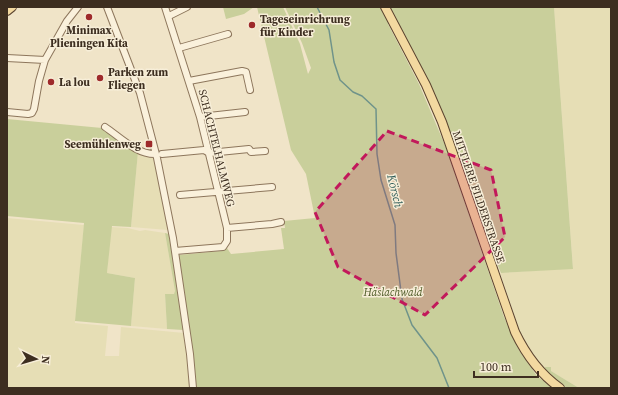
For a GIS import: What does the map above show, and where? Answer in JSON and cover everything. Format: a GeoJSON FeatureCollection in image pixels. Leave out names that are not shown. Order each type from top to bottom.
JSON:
{"type":"FeatureCollection","features":[{"type":"Feature","properties":{"kind":"main road"},"geometry":{"type":"LineString","coordinates":[[7,11],[12,7]]}},
{"type":"Feature","properties":{"kind":"main road","name":"MITTLERE FILDERSTRASSE"},"geometry":{"type":"LineString","coordinates":[[384,7],[426,85],[442,122],[515,332],[532,362],[542,373],[560,388]]}},
{"type":"Feature","properties":{"kind":"street"},"geometry":{"type":"LineString","coordinates":[[7,112],[32,113],[45,60],[66,21],[78,7]]}},
{"type":"Feature","properties":{"kind":"street"},"geometry":{"type":"LineString","coordinates":[[107,7],[140,93],[159,154],[190,354],[193,388]]}},
{"type":"Feature","properties":{"kind":"street","name":"SCHACHTELHALMWEG"},"geometry":{"type":"LineString","coordinates":[[165,7],[200,117],[227,228],[227,241],[223,247],[175,251]]}},
{"type":"Feature","properties":{"kind":"street"},"geometry":{"type":"LineString","coordinates":[[169,16],[187,7]]}},
{"type":"Feature","properties":{"kind":"street"},"geometry":{"type":"LineString","coordinates":[[179,48],[228,34]]}},
{"type":"Feature","properties":{"kind":"street"},"geometry":{"type":"LineString","coordinates":[[7,58],[45,60]]}},
{"type":"Feature","properties":{"kind":"street"},"geometry":{"type":"LineString","coordinates":[[189,81],[242,71],[246,72],[250,90]]}},
{"type":"Feature","properties":{"kind":"street"},"geometry":{"type":"LineString","coordinates":[[200,117],[245,112]]}},
{"type":"Feature","properties":{"kind":"street"},"geometry":{"type":"LineString","coordinates":[[105,127],[137,150],[145,152],[159,154],[204,150],[209,153],[249,149],[251,152],[265,151]]}},
{"type":"Feature","properties":{"kind":"street"},"geometry":{"type":"LineString","coordinates":[[180,195],[272,187]]}},
{"type":"Feature","properties":{"kind":"street"},"geometry":{"type":"LineString","coordinates":[[227,228],[281,222]]}},
{"type":"Feature","properties":{"kind":"highlighted area"},"geometry":{"type":"Polygon","coordinates":[[[387,131],[491,170],[505,237],[425,315],[338,267],[315,212],[387,131]]]}},
{"type":"Feature","properties":{"kind":"shaded area"},"geometry":{"type":"Polygon","coordinates":[[[554,7],[611,7],[611,388],[579,388],[551,371],[543,371],[529,350],[520,332],[500,273],[573,268],[554,7]]]}},
{"type":"Feature","properties":{"kind":"shaded area"},"geometry":{"type":"Polygon","coordinates":[[[138,152],[147,157],[154,158],[168,230],[131,227],[138,152]]]}},
{"type":"Feature","properties":{"kind":"shaded area"},"geometry":{"type":"Polygon","coordinates":[[[7,218],[84,225],[75,323],[108,326],[105,356],[119,356],[121,327],[184,333],[191,388],[7,388],[7,218]]]}},
{"type":"Feature","properties":{"kind":"shaded area"},"geometry":{"type":"Polygon","coordinates":[[[111,227],[165,233],[175,291],[175,294],[165,294],[167,329],[131,326],[135,278],[107,273],[111,227]]]}},
{"type":"Feature","properties":{"kind":"green space"},"geometry":{"type":"Polygon","coordinates":[[[223,7],[254,7],[244,14],[226,19],[223,7]]]}},
{"type":"Feature","properties":{"kind":"green space","name":"Häslachwald"},"geometry":{"type":"Polygon","coordinates":[[[257,7],[283,7],[300,44],[308,74],[311,68],[302,43],[285,7],[381,7],[390,23],[388,24],[419,84],[447,150],[504,317],[519,350],[537,376],[553,388],[195,388],[179,255],[221,251],[227,248],[231,254],[284,249],[281,228],[285,228],[284,221],[315,218],[306,174],[291,150],[257,7]]]}},
{"type":"Feature","properties":{"kind":"green space"},"geometry":{"type":"Polygon","coordinates":[[[388,7],[554,7],[573,269],[501,273],[486,237],[445,122],[388,7]]]}},
{"type":"Feature","properties":{"kind":"green space"},"geometry":{"type":"Polygon","coordinates":[[[7,119],[102,128],[138,152],[131,227],[112,226],[107,273],[135,278],[131,326],[75,321],[84,223],[7,216],[7,119]]]}},
{"type":"Feature","properties":{"kind":"green space"},"geometry":{"type":"Polygon","coordinates":[[[165,233],[169,234],[183,330],[167,329],[165,294],[174,294],[175,291],[165,233]]]}},
{"type":"Feature","properties":{"kind":"green space"},"geometry":{"type":"Polygon","coordinates":[[[545,367],[551,367],[551,371],[579,388],[567,388],[543,371],[545,367]]]}},
{"type":"Feature","properties":{"kind":"waterway","name":"Körsch"},"geometry":{"type":"LineString","coordinates":[[317,7],[329,30],[334,62],[340,80],[353,92],[362,96],[376,109],[377,154],[381,180],[395,225],[396,253],[402,299],[412,325],[437,358],[449,388]]}},
{"type":"Feature","properties":{"kind":"place","name":"Minimax Plieningen Kita"},"geometry":{"type":"Point","coordinates":[89,17]}},
{"type":"Feature","properties":{"kind":"place","name":"Tageseinrichrung für Kinder"},"geometry":{"type":"Point","coordinates":[252,25]}},
{"type":"Feature","properties":{"kind":"place","name":"Parken zum Fliegen"},"geometry":{"type":"Point","coordinates":[100,78]}},
{"type":"Feature","properties":{"kind":"place","name":"La lou"},"geometry":{"type":"Point","coordinates":[51,82]}},
{"type":"Feature","properties":{"kind":"place","name":"Seemühlenweg"},"geometry":{"type":"Point","coordinates":[149,144]}}]}
